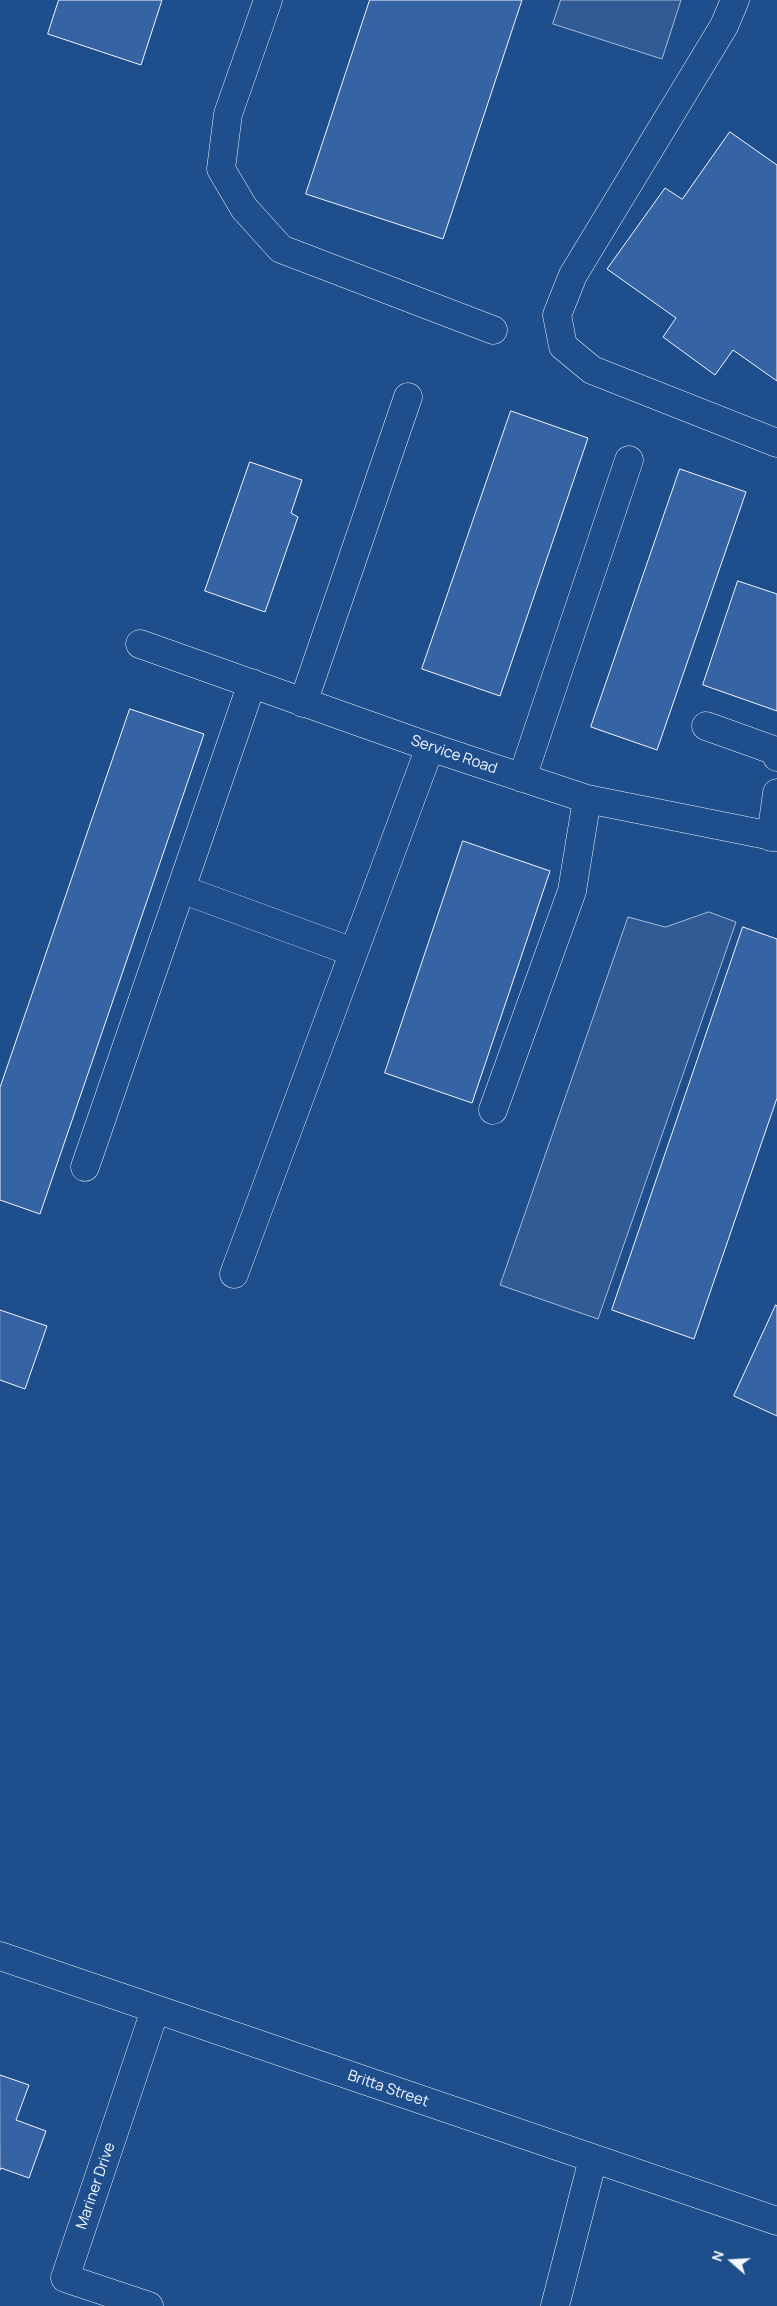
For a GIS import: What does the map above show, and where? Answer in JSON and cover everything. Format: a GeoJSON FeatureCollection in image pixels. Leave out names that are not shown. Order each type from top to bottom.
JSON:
{"type":"FeatureCollection","features":[{"type":"Feature","properties":{"kind":"street"},"geometry":{"type":"LineString","coordinates":[[268,0],[228,114],[221,169],[244,208],[281,249],[493,330]]}},
{"type":"Feature","properties":{"kind":"street"},"geometry":{"type":"LineString","coordinates":[[735,0],[724,26],[573,275],[557,315],[563,346],[592,370],[777,443]]}},
{"type":"Feature","properties":{"kind":"street"},"geometry":{"type":"LineString","coordinates":[[303,702],[408,397]]}},
{"type":"Feature","properties":{"kind":"street"},"geometry":{"type":"LineString","coordinates":[[522,778],[629,460]]}},
{"type":"Feature","properties":{"kind":"street","name":"Service Road"},"geometry":{"type":"LineString","coordinates":[[140,644],[430,747],[587,799],[774,837]]}},
{"type":"Feature","properties":{"kind":"street"},"geometry":{"type":"LineString","coordinates":[[85,1167],[252,684]]}},
{"type":"Feature","properties":{"kind":"street"},"geometry":{"type":"LineString","coordinates":[[706,726],[776,751],[777,757]]}},
{"type":"Feature","properties":{"kind":"street"},"geometry":{"type":"LineString","coordinates":[[234,1274],[430,747]]}},
{"type":"Feature","properties":{"kind":"street"},"geometry":{"type":"LineString","coordinates":[[774,837],[777,793]]}},
{"type":"Feature","properties":{"kind":"street"},"geometry":{"type":"LineString","coordinates":[[493,1110],[572,892],[587,799]]}},
{"type":"Feature","properties":{"kind":"street"},"geometry":{"type":"LineString","coordinates":[[181,889],[353,952]]}},
{"type":"Feature","properties":{"kind":"street","name":"Britta Street"},"geometry":{"type":"LineString","coordinates":[[0,1956],[593,2159],[707,2195],[777,2221]]}},
{"type":"Feature","properties":{"kind":"street","name":"Mariner Drive"},"geometry":{"type":"LineString","coordinates":[[149,2306],[65,2278],[155,2010]]}},
{"type":"Feature","properties":{"kind":"street"},"geometry":{"type":"LineString","coordinates":[[554,2306],[593,2159]]}},
{"type":"Feature","properties":{"kind":"shaded area"},"geometry":{"type":"Polygon","coordinates":[[[561,0],[681,0],[662,59],[553,24],[561,0]]]}},
{"type":"Feature","properties":{"kind":"shaded area"},"geometry":{"type":"Polygon","coordinates":[[[709,912],[736,922],[598,1319],[500,1285],[628,917],[665,927],[709,912]]]}},
{"type":"Feature","properties":{"kind":"building"},"geometry":{"type":"Polygon","coordinates":[[[59,0],[162,0],[141,65],[48,34],[59,0]]]}},
{"type":"Feature","properties":{"kind":"building"},"geometry":{"type":"Polygon","coordinates":[[[370,0],[522,0],[443,239],[306,194],[370,0]]]}},
{"type":"Feature","properties":{"kind":"building"},"geometry":{"type":"Polygon","coordinates":[[[730,132],[777,165],[777,381],[733,350],[715,375],[663,337],[676,318],[607,269],[665,188],[682,199],[730,132]]]}},
{"type":"Feature","properties":{"kind":"building"},"geometry":{"type":"Polygon","coordinates":[[[511,411],[588,438],[500,696],[422,669],[511,411]]]}},
{"type":"Feature","properties":{"kind":"building"},"geometry":{"type":"Polygon","coordinates":[[[250,462],[302,480],[291,513],[298,517],[265,612],[205,591],[250,462]]]}},
{"type":"Feature","properties":{"kind":"building"},"geometry":{"type":"Polygon","coordinates":[[[680,469],[746,492],[657,750],[591,727],[680,469]]]}},
{"type":"Feature","properties":{"kind":"building"},"geometry":{"type":"Polygon","coordinates":[[[738,581],[777,594],[777,711],[703,685],[738,581]]]}},
{"type":"Feature","properties":{"kind":"building"},"geometry":{"type":"Polygon","coordinates":[[[130,709],[204,734],[40,1214],[0,1200],[0,1088],[130,709]]]}},
{"type":"Feature","properties":{"kind":"building"},"geometry":{"type":"Polygon","coordinates":[[[463,841],[550,871],[472,1103],[385,1073],[463,841]]]}},
{"type":"Feature","properties":{"kind":"building"},"geometry":{"type":"Polygon","coordinates":[[[743,927],[777,939],[777,1098],[694,1339],[612,1310],[743,927]]]}},
{"type":"Feature","properties":{"kind":"building"},"geometry":{"type":"Polygon","coordinates":[[[777,1306],[777,1416],[734,1396],[777,1306]]]}},
{"type":"Feature","properties":{"kind":"building"},"geometry":{"type":"Polygon","coordinates":[[[0,1310],[47,1326],[25,1389],[0,1380],[0,1310]]]}},
{"type":"Feature","properties":{"kind":"building"},"geometry":{"type":"Polygon","coordinates":[[[0,2075],[29,2085],[16,2120],[46,2131],[29,2178],[1,2168],[0,2170],[0,2075]]]}}]}
